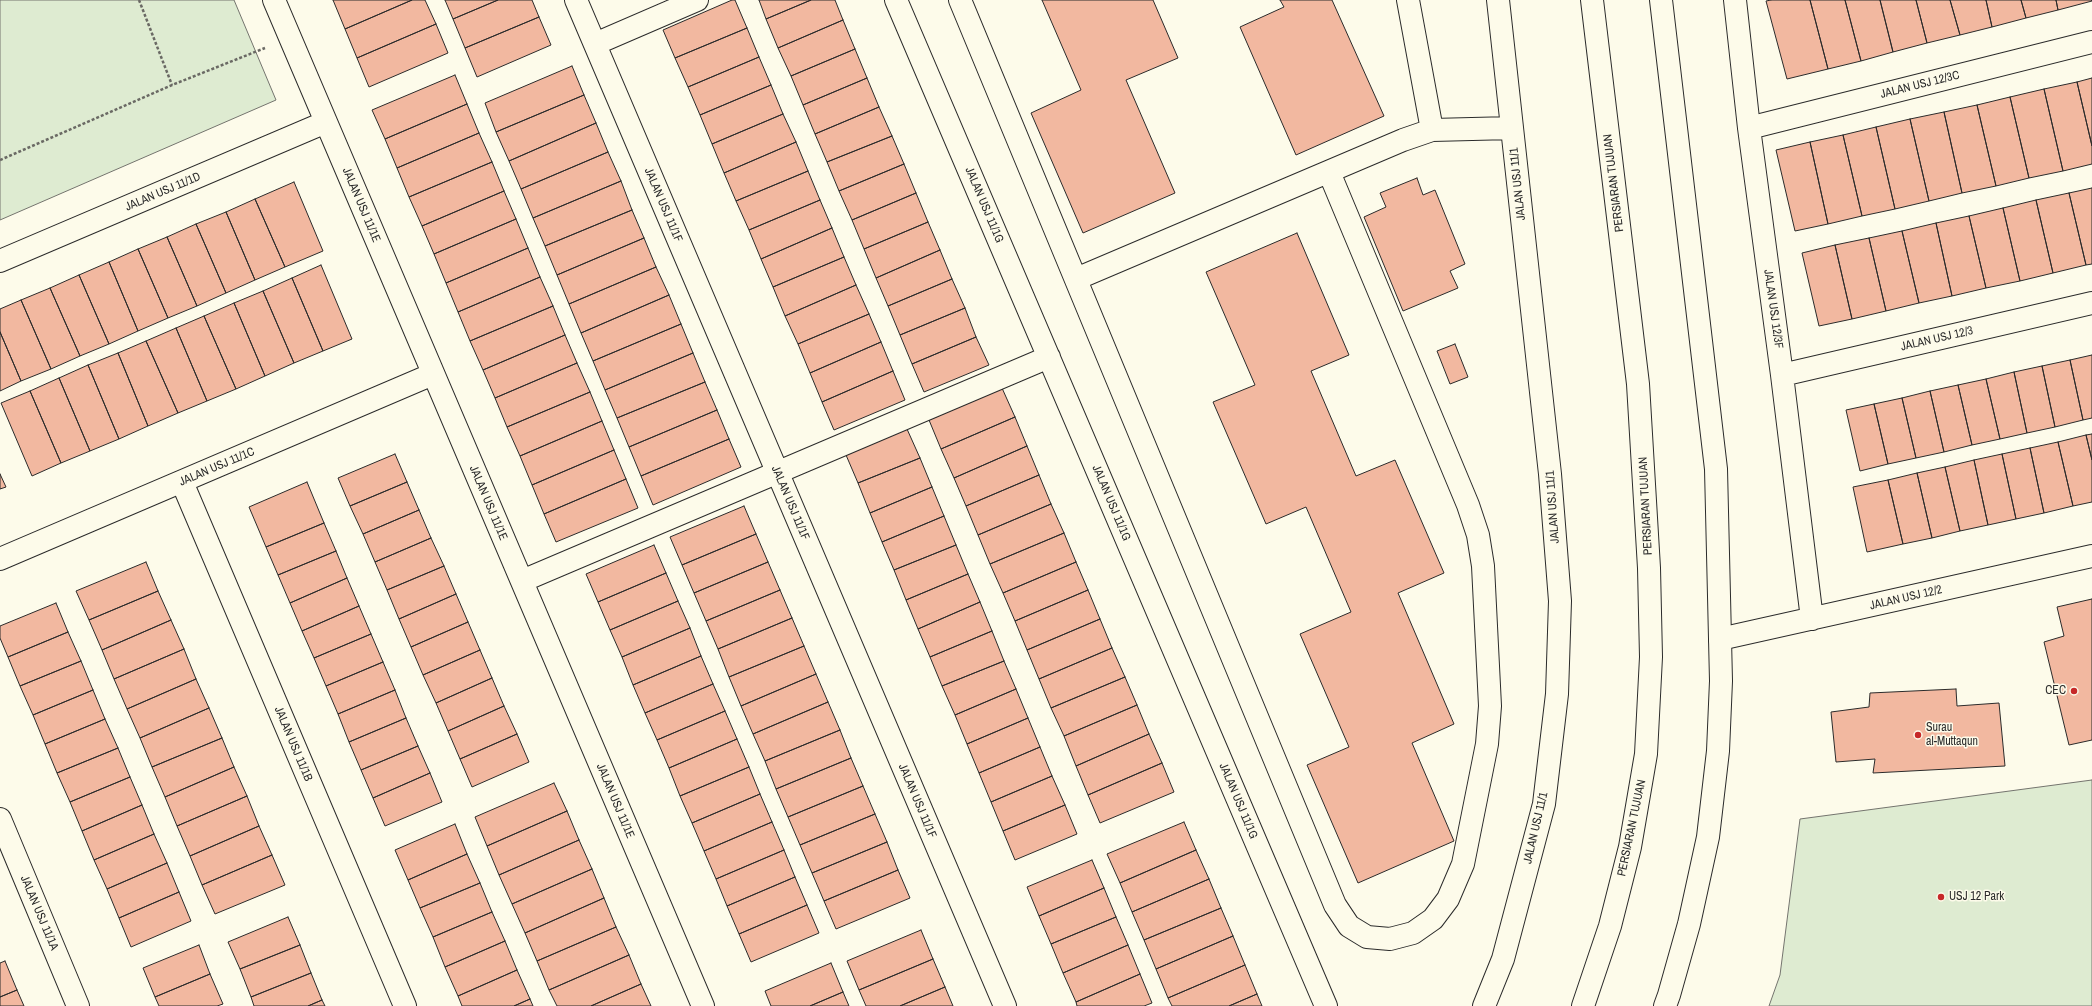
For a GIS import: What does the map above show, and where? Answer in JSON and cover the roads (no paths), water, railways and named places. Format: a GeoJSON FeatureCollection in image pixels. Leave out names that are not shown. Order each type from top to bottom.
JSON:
{"type":"FeatureCollection","features":[{"type":"Feature","properties":{"kind":"street","name":"JALAN USJ 11/1E"},"geometry":{"type":"LineString","coordinates":[[274,0],[703,1006]]}},
{"type":"Feature","properties":{"kind":"street","name":"JALAN USJ 11/1F"},"geometry":{"type":"LineString","coordinates":[[576,0],[1005,1006]]}},
{"type":"Feature","properties":{"kind":"street"},"geometry":{"type":"LineString","coordinates":[[595,44],[697,0]]}},
{"type":"Feature","properties":{"kind":"street","name":"JALAN USJ 11/1G"},"geometry":{"type":"LineString","coordinates":[[896,0],[1326,1006]]}},
{"type":"Feature","properties":{"kind":"street"},"geometry":{"type":"LineString","coordinates":[[960,0],[1336,905],[1349,926],[1367,937],[1390,939],[1413,934],[1433,919],[1448,899],[1463,864],[1487,744],[1490,706],[1483,566],[1478,536],[1468,505],[1329,172]]}},
{"type":"Feature","properties":{"kind":"street"},"geometry":{"type":"LineString","coordinates":[[1408,0],[1432,130]]}},
{"type":"Feature","properties":{"kind":"street","name":"JALAN USJ 11/1"},"geometry":{"type":"LineString","coordinates":[[1484,1006],[1503,959],[1544,804],[1557,694],[1560,601],[1550,474],[1498,0]]}},
{"type":"Feature","properties":{"kind":"street","name":"PERSIARAN TUJUAN"},"geometry":{"type":"LineString","coordinates":[[1583,1006],[1610,926],[1630,847],[1646,754],[1651,657],[1649,568],[1638,384],[1592,0]]}},
{"type":"Feature","properties":{"kind":"street"},"geometry":{"type":"LineString","coordinates":[[1660,0],[1716,469],[1720,639],[1718,751],[1708,837],[1689,924],[1670,995],[1665,1006]]}},
{"type":"Feature","properties":{"kind":"street","name":"JALAN USJ 12/3F"},"geometry":{"type":"LineString","coordinates":[[1735,0],[1749,128],[1782,375],[1812,619]]}},
{"type":"Feature","properties":{"kind":"street","name":"JALAN USJ 12/3C"},"geometry":{"type":"LineString","coordinates":[[1749,128],[2092,42]]}},
{"type":"Feature","properties":{"kind":"street","name":"JALAN USJ 11/1D"},"geometry":{"type":"LineString","coordinates":[[0,261],[326,122]]}},
{"type":"Feature","properties":{"kind":"street"},"geometry":{"type":"LineString","coordinates":[[1076,279],[1403,140],[1432,130],[1512,128]]}},
{"type":"Feature","properties":{"kind":"street","name":"JALAN USJ 12/3"},"geometry":{"type":"LineString","coordinates":[[1782,375],[2092,303]]}},
{"type":"Feature","properties":{"kind":"street"},"geometry":{"type":"LineString","coordinates":[[522,581],[1049,357]]}},
{"type":"Feature","properties":{"kind":"street","name":"JALAN USJ 11/1C"},"geometry":{"type":"LineString","coordinates":[[0,559],[433,374]]}},
{"type":"Feature","properties":{"kind":"street","name":"JALAN USJ 11/1B"},"geometry":{"type":"LineString","coordinates":[[182,482],[405,1006]]}},
{"type":"Feature","properties":{"kind":"street","name":"JALAN USJ 12/2"},"geometry":{"type":"LineString","coordinates":[[1720,639],[2092,556]]}},
{"type":"Feature","properties":{"kind":"street","name":"JALAN USJ 11/1A"},"geometry":{"type":"LineString","coordinates":[[0,820],[78,1006]]}},
{"type":"Feature","properties":{"kind":"place","name":"CEC"},"geometry":{"type":"Point","coordinates":[2074,691]}},
{"type":"Feature","properties":{"kind":"place","name":"Surau al-Muttaqun"},"geometry":{"type":"Point","coordinates":[1918,735]}},
{"type":"Feature","properties":{"kind":"place","name":"USJ 12 Park"},"geometry":{"type":"Point","coordinates":[1941,897]}}]}
